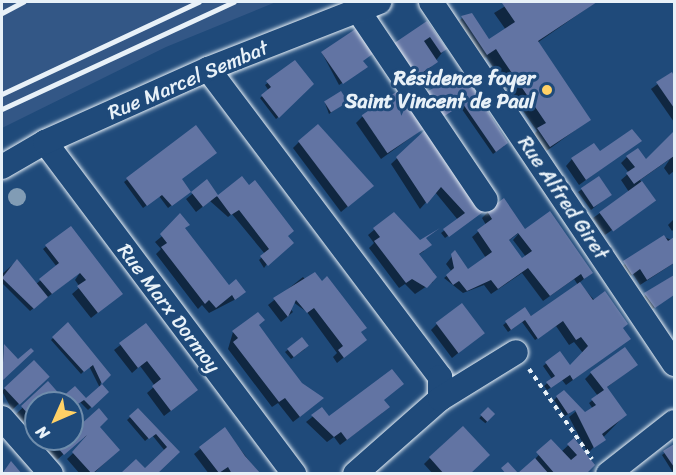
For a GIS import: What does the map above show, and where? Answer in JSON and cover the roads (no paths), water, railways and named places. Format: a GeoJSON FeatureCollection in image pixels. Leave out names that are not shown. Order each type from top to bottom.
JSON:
{"type":"FeatureCollection","features":[{"type":"Feature","properties":{"kind":"street","name":"Rue Alfred Giret"},"geometry":{"type":"LineString","coordinates":[[431,2],[675,364]]}},
{"type":"Feature","properties":{"kind":"street","name":"Rue Marcel Sembat"},"geometry":{"type":"LineString","coordinates":[[2,168],[45,142],[208,69],[368,5]]}},
{"type":"Feature","properties":{"kind":"street"},"geometry":{"type":"LineString","coordinates":[[368,5],[486,200]]}},
{"type":"Feature","properties":{"kind":"street"},"geometry":{"type":"LineString","coordinates":[[208,69],[440,377],[440,399]]}},
{"type":"Feature","properties":{"kind":"street","name":"Rue Marx Dormoy"},"geometry":{"type":"LineString","coordinates":[[45,142],[294,474]]}},
{"type":"Feature","properties":{"kind":"street"},"geometry":{"type":"LineString","coordinates":[[355,474],[440,399],[516,352]]}},
{"type":"Feature","properties":{"kind":"street"},"geometry":{"type":"LineString","coordinates":[[2,418],[51,474]]}},
{"type":"Feature","properties":{"kind":"street"},"geometry":{"type":"LineString","coordinates":[[602,469],[675,423]]}},
{"type":"Feature","properties":{"kind":"railway"},"geometry":{"type":"LineString","coordinates":[[2,13],[23,2]]}},
{"type":"Feature","properties":{"kind":"railway"},"geometry":{"type":"LineString","coordinates":[[2,94],[198,2]]}},
{"type":"Feature","properties":{"kind":"railway"},"geometry":{"type":"LineString","coordinates":[[2,109],[234,2]]}},
{"type":"Feature","properties":{"kind":"place","name":"Résidence foyer Saint Vincent de Paul"},"geometry":{"type":"Point","coordinates":[547,90]}}]}
